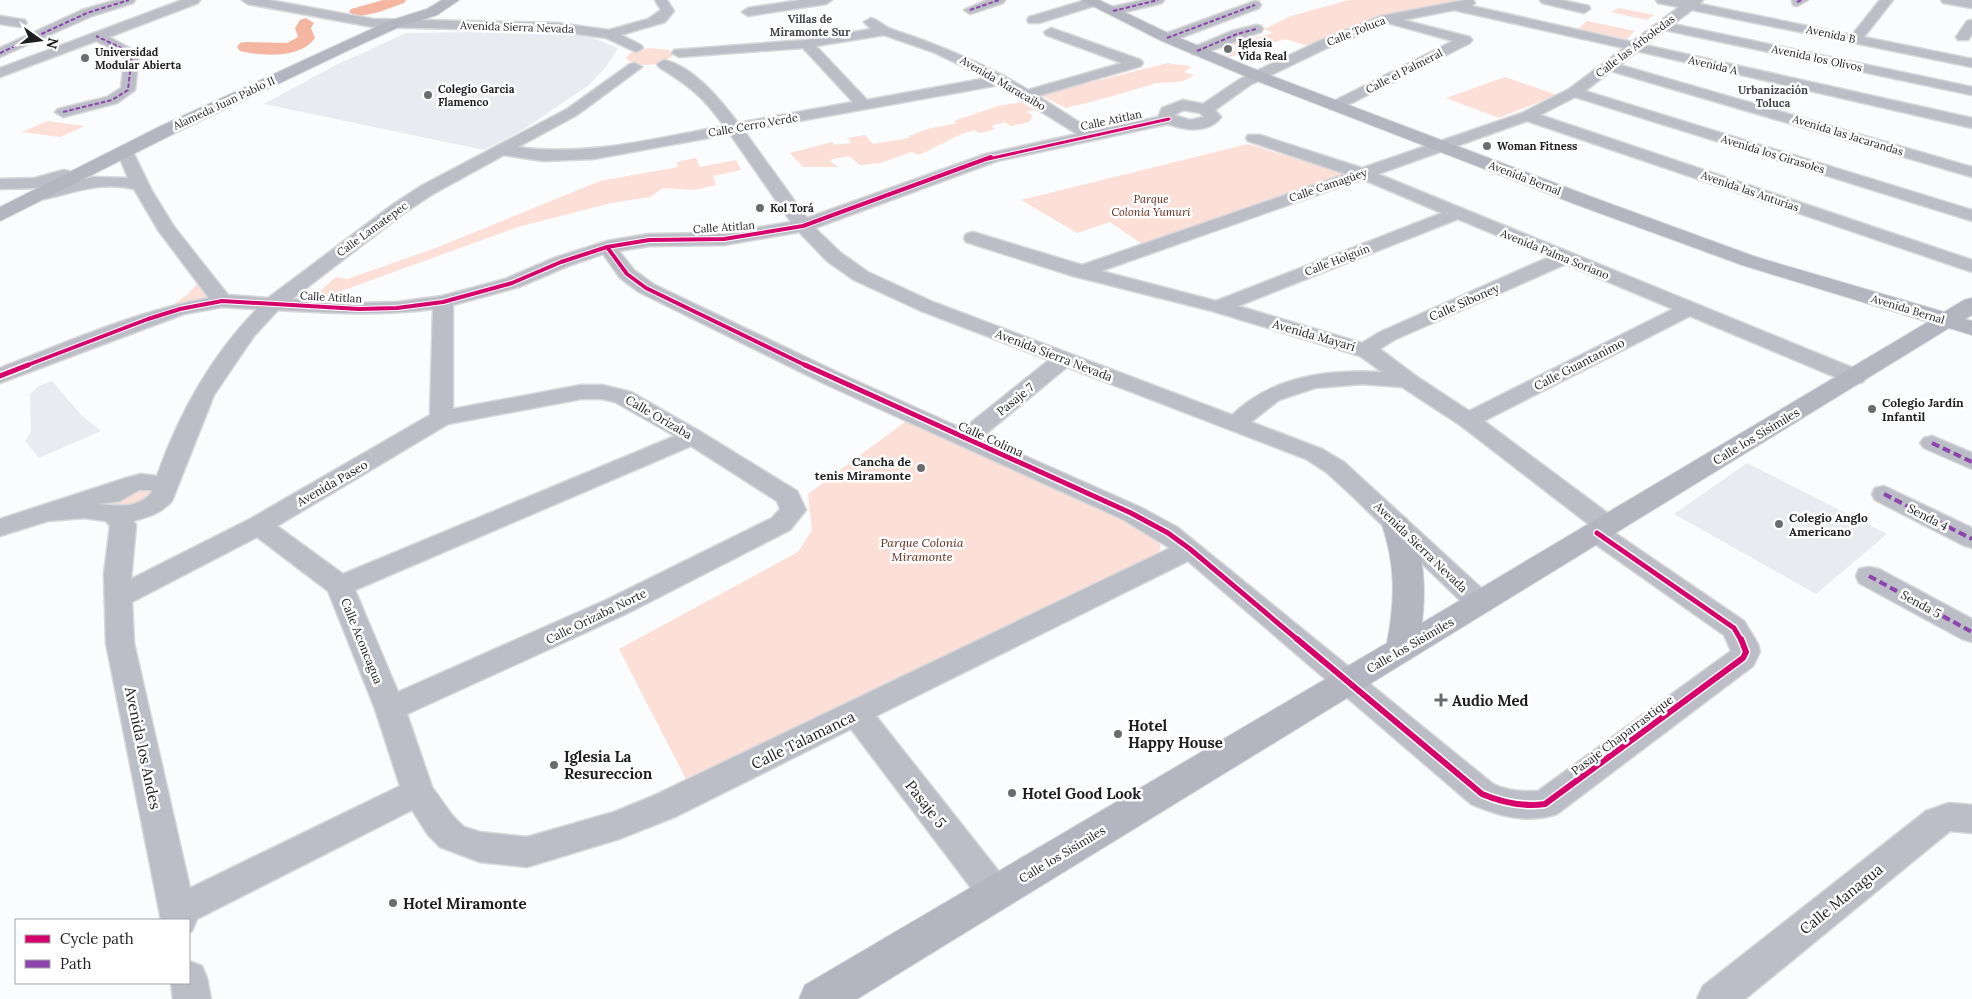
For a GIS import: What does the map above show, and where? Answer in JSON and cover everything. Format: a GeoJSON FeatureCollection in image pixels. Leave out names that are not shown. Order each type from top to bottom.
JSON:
{"type":"FeatureCollection","features":[{"type":"Feature","properties":{"kind":"main road","name":"Alameda Juan Pablo II"},"geometry":{"type":"LineString","coordinates":[[70,172],[373,23],[445,1]]}},
{"type":"Feature","properties":{"kind":"main road","name":"Alameda Juan Pablo II"},"geometry":{"type":"LineString","coordinates":[[3,203],[45,194],[126,151],[445,1]]}},
{"type":"Feature","properties":{"kind":"main road"},"geometry":{"type":"LineString","coordinates":[[445,1],[428,21],[447,24]]}},
{"type":"Feature","properties":{"kind":"main road","name":"Avenida Bernal"},"geometry":{"type":"LineString","coordinates":[[1091,1],[1167,38],[1258,76],[1749,260],[1972,328]]}},
{"type":"Feature","properties":{"kind":"main road","name":"Calle los Sisimiles"},"geometry":{"type":"LineString","coordinates":[[820,999],[1602,530],[1972,305]]}},
{"type":"Feature","properties":{"kind":"main road"},"geometry":{"type":"LineString","coordinates":[[1396,525],[1405,547],[1411,583],[1402,650]]}},
{"type":"Feature","properties":{"kind":"street"},"geometry":{"type":"LineString","coordinates":[[0,53],[87,13],[129,0]]}},
{"type":"Feature","properties":{"kind":"street"},"geometry":{"type":"LineString","coordinates":[[0,73],[194,0]]}},
{"type":"Feature","properties":{"kind":"street","name":"Avenida Sierra Nevada"},"geometry":{"type":"LineString","coordinates":[[248,0],[373,23],[557,27],[609,34],[636,48]]}},
{"type":"Feature","properties":{"kind":"street"},"geometry":{"type":"LineString","coordinates":[[293,9],[320,0]]}},
{"type":"Feature","properties":{"kind":"street"},"geometry":{"type":"LineString","coordinates":[[609,34],[660,19],[668,11],[661,0]]}},
{"type":"Feature","properties":{"kind":"street"},"geometry":{"type":"LineString","coordinates":[[748,12],[826,0]]}},
{"type":"Feature","properties":{"kind":"street"},"geometry":{"type":"LineString","coordinates":[[970,10],[1000,0]]}},
{"type":"Feature","properties":{"kind":"street"},"geometry":{"type":"LineString","coordinates":[[1113,11],[1158,0]]}},
{"type":"Feature","properties":{"kind":"street","name":"Calle Toluca"},"geometry":{"type":"LineString","coordinates":[[1169,119],[1182,123],[1202,123],[1213,117],[1205,108],[1219,102],[1246,82],[1322,45],[1386,19],[1490,0]]}},
{"type":"Feature","properties":{"kind":"street"},"geometry":{"type":"LineString","coordinates":[[1546,0],[1584,9]]}},
{"type":"Feature","properties":{"kind":"street","name":"Avenida B"},"geometry":{"type":"LineString","coordinates":[[1662,0],[1694,3],[1972,63]]}},
{"type":"Feature","properties":{"kind":"street"},"geometry":{"type":"LineString","coordinates":[[1856,39],[1887,0]]}},
{"type":"Feature","properties":{"kind":"street"},"geometry":{"type":"LineString","coordinates":[[1948,0],[1972,4]]}},
{"type":"Feature","properties":{"kind":"street"},"geometry":{"type":"LineString","coordinates":[[1034,20],[1091,1]]}},
{"type":"Feature","properties":{"kind":"street","name":"Calle las Arboledas"},"geometry":{"type":"LineString","coordinates":[[1574,92],[1694,3]]}},
{"type":"Feature","properties":{"kind":"street"},"geometry":{"type":"LineString","coordinates":[[1167,38],[1255,5]]}},
{"type":"Feature","properties":{"kind":"street","name":"Avenida A"},"geometry":{"type":"LineString","coordinates":[[1454,6],[1972,123]]}},
{"type":"Feature","properties":{"kind":"street","name":"Calle el Palmeral"},"geometry":{"type":"LineString","coordinates":[[1335,106],[1465,40],[1386,19]]}},
{"type":"Feature","properties":{"kind":"street"},"geometry":{"type":"LineString","coordinates":[[0,20],[20,24]]}},
{"type":"Feature","properties":{"kind":"street","name":"Avenida Maracaibo"},"geometry":{"type":"LineString","coordinates":[[871,22],[874,26],[885,31],[953,54],[1002,80],[1089,135]]}},
{"type":"Feature","properties":{"kind":"street"},"geometry":{"type":"LineString","coordinates":[[1963,37],[1972,24]]}},
{"type":"Feature","properties":{"kind":"street","name":"Avenida los Olivos"},"geometry":{"type":"LineString","coordinates":[[1663,26],[1972,91]]}},
{"type":"Feature","properties":{"kind":"street"},"geometry":{"type":"LineString","coordinates":[[1196,51],[1237,34],[1256,30]]}},
{"type":"Feature","properties":{"kind":"street","name":"Avenida Maracaibo"},"geometry":{"type":"LineString","coordinates":[[625,61],[671,55],[806,44],[885,31]]}},
{"type":"Feature","properties":{"kind":"street"},"geometry":{"type":"LineString","coordinates":[[1026,95],[1086,80],[1136,64],[1051,32]]}},
{"type":"Feature","properties":{"kind":"street"},"geometry":{"type":"LineString","coordinates":[[63,112],[112,100],[128,90],[132,53],[96,36]]}},
{"type":"Feature","properties":{"kind":"street"},"geometry":{"type":"LineString","coordinates":[[806,44],[864,105]]}},
{"type":"Feature","properties":{"kind":"street","name":"Calle Lamatepec"},"geometry":{"type":"LineString","coordinates":[[161,497],[203,395],[227,357],[246,332],[274,303],[398,208],[427,190],[572,112],[636,48],[653,45]]}},
{"type":"Feature","properties":{"kind":"street","name":"Avenida Sierra Nevada"},"geometry":{"type":"LineString","coordinates":[[671,55],[736,129],[803,226],[834,257],[861,276],[926,306],[1302,449],[1324,460],[1356,486],[1480,603]]}},
{"type":"Feature","properties":{"kind":"street","name":"Avenida las Jacarandas"},"geometry":{"type":"LineString","coordinates":[[1609,66],[1972,172]]}},
{"type":"Feature","properties":{"kind":"street","name":"Calle Cerro Verde"},"geometry":{"type":"LineString","coordinates":[[502,150],[543,156],[593,154],[1002,80]]}},
{"type":"Feature","properties":{"kind":"street","name":"Calle Camagüey"},"geometry":{"type":"LineString","coordinates":[[1080,272],[1527,116],[1574,92]]}},
{"type":"Feature","properties":{"kind":"street","name":"Avenida los Girasoles"},"geometry":{"type":"LineString","coordinates":[[1574,92],[1972,216]]}},
{"type":"Feature","properties":{"kind":"street","name":"Avenida las Anturias"},"geometry":{"type":"LineString","coordinates":[[1527,116],[1972,266]]}},
{"type":"Feature","properties":{"kind":"street","name":"Calle Atitlan"},"geometry":{"type":"LineString","coordinates":[[148,319],[174,310],[222,301],[359,310],[397,308],[443,302],[512,283],[561,262],[607,247],[649,240],[724,239],[803,226],[992,157],[1169,119]]}},
{"type":"Feature","properties":{"kind":"street","name":"Avenida Palma Soriano"},"geometry":{"type":"LineString","coordinates":[[1254,138],[1361,173],[1456,214],[1855,377]]}},
{"type":"Feature","properties":{"kind":"street"},"geometry":{"type":"LineString","coordinates":[[126,151],[142,186],[178,247],[222,301]]}},
{"type":"Feature","properties":{"kind":"street"},"geometry":{"type":"LineString","coordinates":[[3,203],[36,183],[70,172]]}},
{"type":"Feature","properties":{"kind":"street"},"geometry":{"type":"LineString","coordinates":[[45,194],[84,182],[100,180],[124,181],[142,186]]}},
{"type":"Feature","properties":{"kind":"street","name":"Calle Holguín"},"geometry":{"type":"LineString","coordinates":[[1218,307],[1456,214]]}},
{"type":"Feature","properties":{"kind":"street","name":"Avenida Mayarí"},"geometry":{"type":"LineString","coordinates":[[973,238],[1080,272],[1218,307],[1368,351],[1408,381],[1468,420],[1602,530]]}},
{"type":"Feature","properties":{"kind":"street","name":"Calle Colima"},"geometry":{"type":"LineString","coordinates":[[607,247],[627,274],[646,288],[833,379],[1131,513],[1168,534],[1190,549],[1348,681]]}},
{"type":"Feature","properties":{"kind":"street","name":"Calle Siboney"},"geometry":{"type":"LineString","coordinates":[[1368,351],[1372,344],[1386,336],[1564,258]]}},
{"type":"Feature","properties":{"kind":"street"},"geometry":{"type":"LineString","coordinates":[[0,376],[148,319],[186,290],[197,272]]}},
{"type":"Feature","properties":{"kind":"street"},"geometry":{"type":"LineString","coordinates":[[441,418],[443,302]]}},
{"type":"Feature","properties":{"kind":"street","name":"Calle Guantanimo"},"geometry":{"type":"LineString","coordinates":[[1468,420],[1689,309]]}},
{"type":"Feature","properties":{"kind":"street","name":"Pasaje 7"},"geometry":{"type":"LineString","coordinates":[[966,439],[1064,359]]}},
{"type":"Feature","properties":{"kind":"street"},"geometry":{"type":"LineString","coordinates":[[1235,424],[1250,409],[1268,397],[1302,384],[1357,377],[1408,381]]}},
{"type":"Feature","properties":{"kind":"street","name":"Calle Orizaba"},"geometry":{"type":"LineString","coordinates":[[441,418],[562,395],[602,392],[623,397],[693,437],[788,497],[793,510]]}},
{"type":"Feature","properties":{"kind":"street","name":"Avenida Paseo"},"geometry":{"type":"LineString","coordinates":[[117,586],[259,525],[441,418]]}},
{"type":"Feature","properties":{"kind":"street"},"geometry":{"type":"LineString","coordinates":[[340,586],[693,437]]}},
{"type":"Feature","properties":{"kind":"street"},"geometry":{"type":"LineString","coordinates":[[1932,443],[1972,462]]}},
{"type":"Feature","properties":{"kind":"street"},"geometry":{"type":"LineString","coordinates":[[113,515],[104,509],[104,504],[111,495],[155,473],[175,460]]}},
{"type":"Feature","properties":{"kind":"street"},"geometry":{"type":"LineString","coordinates":[[0,528],[128,486],[146,482],[157,483],[163,487],[161,497],[117,586]]}},
{"type":"Feature","properties":{"kind":"street","name":"Senda 4"},"geometry":{"type":"LineString","coordinates":[[1884,494],[1972,539]]}},
{"type":"Feature","properties":{"kind":"street"},"geometry":{"type":"LineString","coordinates":[[43,513],[84,510],[113,515],[141,511],[161,497]]}},
{"type":"Feature","properties":{"kind":"street","name":"Calle Orizaba Norte"},"geometry":{"type":"LineString","coordinates":[[390,709],[616,607],[781,524],[793,510]]}},
{"type":"Feature","properties":{"kind":"street","name":"Avenida los Andes"},"geometry":{"type":"LineString","coordinates":[[113,515],[123,525],[117,586],[120,643],[178,916]]}},
{"type":"Feature","properties":{"kind":"street","name":"Calle Aconcagua"},"geometry":{"type":"LineString","coordinates":[[259,525],[340,586],[390,709],[418,792]]}},
{"type":"Feature","properties":{"kind":"street","name":"Pasaje Chaparrastique"},"geometry":{"type":"LineString","coordinates":[[1348,681],[1482,794],[1512,805],[1545,804],[1743,658],[1746,652],[1744,644],[1734,628],[1602,530]]}},
{"type":"Feature","properties":{"kind":"street","name":"Calle Talamanca"},"geometry":{"type":"LineString","coordinates":[[418,792],[440,825],[460,842],[493,850],[527,852],[609,828],[665,806],[857,714],[1190,549]]}},
{"type":"Feature","properties":{"kind":"street","name":"Senda 5"},"geometry":{"type":"LineString","coordinates":[[1869,576],[1972,632]]}},
{"type":"Feature","properties":{"kind":"street","name":"Pasaje 5"},"geometry":{"type":"LineString","coordinates":[[857,714],[996,894]]}},
{"type":"Feature","properties":{"kind":"street"},"geometry":{"type":"LineString","coordinates":[[178,916],[418,792]]}},
{"type":"Feature","properties":{"kind":"street","name":"Calle Managua"},"geometry":{"type":"LineString","coordinates":[[1716,999],[1938,821],[1949,817],[1972,819]]}},
{"type":"Feature","properties":{"kind":"street"},"geometry":{"type":"LineString","coordinates":[[190,984],[192,999]]}},
{"type":"Feature","properties":{"kind":"shaded area","name":"Colegio Garcia Flamenco"},"geometry":{"type":"Polygon","coordinates":[[[542,31],[585,35],[618,48],[606,67],[589,85],[521,131],[484,150],[264,104],[332,67],[406,33],[542,31]]]}},
{"type":"Feature","properties":{"kind":"shaded area"},"geometry":{"type":"Polygon","coordinates":[[[52,381],[81,415],[101,431],[39,458],[25,441],[31,432],[30,394],[39,386],[52,381]]]}},
{"type":"Feature","properties":{"kind":"shaded area","name":"Colegio Anglo Americano"},"geometry":{"type":"Polygon","coordinates":[[[1747,463],[1887,534],[1816,594],[1674,514],[1747,463]]]}},
{"type":"Feature","properties":{"kind":"green space"},"geometry":{"type":"Polygon","coordinates":[[[1349,0],[1479,0],[1389,15],[1363,23],[1309,46],[1285,39],[1229,57],[1226,56],[1240,47],[1231,44],[1273,33],[1264,29],[1291,16],[1349,0]]]}},
{"type":"Feature","properties":{"kind":"green space"},"geometry":{"type":"Polygon","coordinates":[[[1619,8],[1654,15],[1647,20],[1611,12],[1619,8]]]}},
{"type":"Feature","properties":{"kind":"green space"},"geometry":{"type":"Polygon","coordinates":[[[1587,21],[1635,31],[1627,39],[1578,29],[1587,21]]]}},
{"type":"Feature","properties":{"kind":"green space"},"geometry":{"type":"Polygon","coordinates":[[[649,48],[669,50],[673,55],[663,62],[650,65],[636,64],[626,58],[630,53],[649,48]]]}},
{"type":"Feature","properties":{"kind":"green space"},"geometry":{"type":"Polygon","coordinates":[[[1168,63],[1192,67],[1184,72],[1194,75],[1179,82],[1153,84],[1066,108],[1040,95],[1168,63]]]}},
{"type":"Feature","properties":{"kind":"green space"},"geometry":{"type":"Polygon","coordinates":[[[1505,77],[1557,95],[1499,118],[1446,98],[1505,77]]]}},
{"type":"Feature","properties":{"kind":"green space"},"geometry":{"type":"Polygon","coordinates":[[[1022,102],[1034,110],[1027,112],[1033,116],[1029,122],[1011,126],[1004,122],[991,126],[995,129],[980,133],[974,130],[959,135],[919,155],[912,152],[880,163],[860,165],[849,156],[829,160],[838,167],[803,167],[790,153],[832,142],[835,145],[851,143],[848,138],[865,135],[873,144],[909,138],[909,136],[928,129],[957,123],[954,121],[998,106],[1022,102]]]}},
{"type":"Feature","properties":{"kind":"green space"},"geometry":{"type":"Polygon","coordinates":[[[47,121],[85,126],[60,137],[22,132],[47,121]]]}},
{"type":"Feature","properties":{"kind":"green space","name":"Parque Colonia Yumuri"},"geometry":{"type":"Polygon","coordinates":[[[1248,144],[1349,175],[1145,246],[1110,222],[1077,233],[1021,200],[1248,144]]]}},
{"type":"Feature","properties":{"kind":"green space"},"geometry":{"type":"Polygon","coordinates":[[[696,158],[700,167],[736,160],[741,170],[713,176],[716,185],[694,190],[663,188],[650,197],[611,203],[518,227],[322,298],[318,295],[336,277],[347,279],[433,249],[600,181],[678,167],[677,162],[696,158]]]}},
{"type":"Feature","properties":{"kind":"green space"},"geometry":{"type":"Polygon","coordinates":[[[197,284],[215,300],[165,310],[187,295],[197,284]]]}},
{"type":"Feature","properties":{"kind":"green space","name":"Parque Colonia Miramonte"},"geometry":{"type":"Polygon","coordinates":[[[909,419],[1155,535],[1161,547],[1156,557],[688,783],[619,649],[798,552],[812,530],[808,494],[909,419]]]}},
{"type":"Feature","properties":{"kind":"green space"},"geometry":{"type":"Polygon","coordinates":[[[154,488],[145,504],[112,508],[111,505],[114,499],[123,492],[154,488]]]}},
{"type":"Feature","properties":{"kind":"waterway"},"geometry":{"type":"LineString","coordinates":[[357,12],[373,9],[398,0]]}},
{"type":"Feature","properties":{"kind":"waterway"},"geometry":{"type":"LineString","coordinates":[[246,47],[287,48],[294,46],[307,38],[303,28],[306,23]]}},
{"type":"Feature","properties":{"kind":"marked path"},"geometry":{"type":"LineString","coordinates":[[0,53],[87,13],[129,0]]}},
{"type":"Feature","properties":{"kind":"marked path"},"geometry":{"type":"LineString","coordinates":[[970,10],[999,0]]}},
{"type":"Feature","properties":{"kind":"marked path"},"geometry":{"type":"LineString","coordinates":[[1113,11],[1158,0]]}},
{"type":"Feature","properties":{"kind":"marked path"},"geometry":{"type":"LineString","coordinates":[[1797,2],[1802,0]]}},
{"type":"Feature","properties":{"kind":"marked path"},"geometry":{"type":"LineString","coordinates":[[1167,38],[1255,5]]}},
{"type":"Feature","properties":{"kind":"marked path"},"geometry":{"type":"LineString","coordinates":[[1197,51],[1237,34],[1256,29]]}},
{"type":"Feature","properties":{"kind":"marked path"},"geometry":{"type":"LineString","coordinates":[[63,112],[112,100],[128,90],[132,53],[96,36]]}},
{"type":"Feature","properties":{"kind":"marked path"},"geometry":{"type":"LineString","coordinates":[[1932,443],[1972,462]]}},
{"type":"Feature","properties":{"kind":"marked path"},"geometry":{"type":"LineString","coordinates":[[1884,494],[1972,539]]}},
{"type":"Feature","properties":{"kind":"marked path"},"geometry":{"type":"LineString","coordinates":[[1869,576],[1972,632]]}},
{"type":"Feature","properties":{"kind":"cycle path"},"geometry":{"type":"LineString","coordinates":[[0,376],[148,319],[180,309],[222,301],[359,309],[397,308],[443,302],[512,283],[561,262],[607,247],[649,240],[724,239],[803,226],[992,157],[1169,119]]}},
{"type":"Feature","properties":{"kind":"cycle path"},"geometry":{"type":"LineString","coordinates":[[607,247],[627,274],[646,288],[833,379],[1131,513],[1168,533],[1190,549],[1482,794],[1505,803],[1528,806],[1545,804],[1743,658],[1746,652],[1744,644],[1734,628],[1597,533]]}},
{"type":"Feature","properties":{"kind":"place","name":"Iglesia Vida Real"},"geometry":{"type":"Point","coordinates":[1228,49]}},
{"type":"Feature","properties":{"kind":"place","name":"Universidad Modular Abierta"},"geometry":{"type":"Point","coordinates":[85,58]}},
{"type":"Feature","properties":{"kind":"place","name":"Colegio Garcia Flamenco"},"geometry":{"type":"Point","coordinates":[428,95]}},
{"type":"Feature","properties":{"kind":"place","name":"Woman Fitness"},"geometry":{"type":"Point","coordinates":[1487,146]}},
{"type":"Feature","properties":{"kind":"place","name":"Kol Torá"},"geometry":{"type":"Point","coordinates":[760,208]}},
{"type":"Feature","properties":{"kind":"place","name":"Colegio Jardín Infantil"},"geometry":{"type":"Point","coordinates":[1872,409]}},
{"type":"Feature","properties":{"kind":"place","name":"Cancha de tenis Miramonte"},"geometry":{"type":"Point","coordinates":[921,468]}},
{"type":"Feature","properties":{"kind":"place","name":"Colegio Anglo Americano"},"geometry":{"type":"Point","coordinates":[1779,524]}},
{"type":"Feature","properties":{"kind":"place","name":"Audio Med"},"geometry":{"type":"Point","coordinates":[1441,700]}},
{"type":"Feature","properties":{"kind":"place","name":"Hotel Happy House"},"geometry":{"type":"Point","coordinates":[1118,734]}},
{"type":"Feature","properties":{"kind":"place","name":"Iglesia La Resureccion"},"geometry":{"type":"Point","coordinates":[554,765]}},
{"type":"Feature","properties":{"kind":"place","name":"Hotel Good Look"},"geometry":{"type":"Point","coordinates":[1012,793]}},
{"type":"Feature","properties":{"kind":"place","name":"Hotel Miramonte"},"geometry":{"type":"Point","coordinates":[393,903]}},
{"type":"Feature","properties":{"kind":"district","name":"Villas de Miramonte Sur"},"geometry":{"type":"Point","coordinates":[810,25]}},
{"type":"Feature","properties":{"kind":"district","name":"Urbanización Toluca"},"geometry":{"type":"Point","coordinates":[1773,96]}}]}
